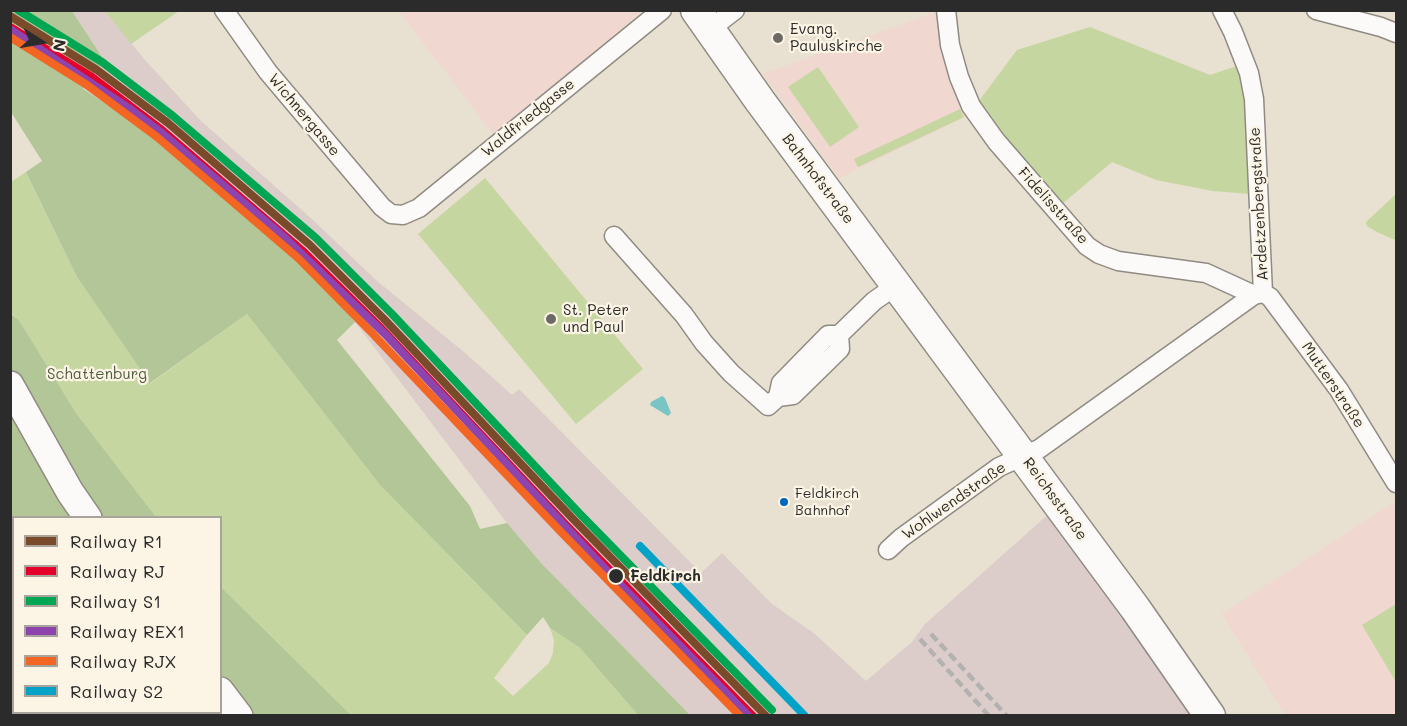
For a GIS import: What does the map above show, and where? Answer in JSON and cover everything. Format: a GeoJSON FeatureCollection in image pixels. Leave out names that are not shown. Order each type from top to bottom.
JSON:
{"type":"FeatureCollection","features":[{"type":"Feature","properties":{"kind":"main road","name":"Bahnhofstraße"},"geometry":{"type":"LineString","coordinates":[[703,20],[897,285]]}},
{"type":"Feature","properties":{"kind":"main road","name":"Reichsstraße"},"geometry":{"type":"LineString","coordinates":[[897,285],[1141,617],[1210,716]]}},
{"type":"Feature","properties":{"kind":"main road"},"geometry":{"type":"LineString","coordinates":[[10,385],[70,492],[87,516]]}},
{"type":"Feature","properties":{"kind":"main road"},"geometry":{"type":"LineString","coordinates":[[222,694],[239,716]]}},
{"type":"Feature","properties":{"kind":"street","name":"Wichnergasse"},"geometry":{"type":"LineString","coordinates":[[224,10],[268,72],[382,207],[391,214]]}},
{"type":"Feature","properties":{"kind":"street","name":"Waldfriedgasse"},"geometry":{"type":"LineString","coordinates":[[391,214],[403,215],[419,208],[662,10]]}},
{"type":"Feature","properties":{"kind":"street"},"geometry":{"type":"LineString","coordinates":[[703,20],[735,10]]}},
{"type":"Feature","properties":{"kind":"street","name":"Fidelisstraße"},"geometry":{"type":"LineString","coordinates":[[946,10],[950,45],[959,77],[971,106],[996,141],[1087,246],[1099,254],[1118,261],[1206,273],[1259,294]]}},
{"type":"Feature","properties":{"kind":"street","name":"Ardetzenbergstraße"},"geometry":{"type":"LineString","coordinates":[[1023,456],[1040,449],[1259,294],[1254,99],[1249,73],[1222,10]]}},
{"type":"Feature","properties":{"kind":"street"},"geometry":{"type":"LineString","coordinates":[[1316,10],[1396,33]]}},
{"type":"Feature","properties":{"kind":"street"},"geometry":{"type":"LineString","coordinates":[[614,236],[684,315],[704,343],[754,395],[768,406],[778,397],[781,383],[828,335],[839,335],[874,300],[897,285]]}},
{"type":"Feature","properties":{"kind":"street","name":"Mutterstraße"},"geometry":{"type":"LineString","coordinates":[[1259,294],[1270,297],[1339,390],[1396,483]]}},
{"type":"Feature","properties":{"kind":"street","name":"Wohlwendstraße"},"geometry":{"type":"LineString","coordinates":[[888,550],[900,538],[999,467],[1023,456]]}},
{"type":"Feature","properties":{"kind":"shaded area"},"geometry":{"type":"Polygon","coordinates":[[[72,11],[105,11],[145,60],[201,121],[313,220],[377,281],[464,352],[512,395],[519,389],[701,573],[722,553],[772,604],[815,634],[866,681],[912,642],[924,625],[1062,502],[1209,715],[690,715],[542,564],[507,523],[355,322],[322,283],[252,215],[159,138],[83,89],[104,60],[72,11]]]}},
{"type":"Feature","properties":{"kind":"shaded area"},"geometry":{"type":"Polygon","coordinates":[[[399,11],[642,11],[553,88],[493,134],[399,11]]]}},
{"type":"Feature","properties":{"kind":"shaded area"},"geometry":{"type":"Polygon","coordinates":[[[939,11],[971,114],[839,178],[763,74],[939,11]]]}},
{"type":"Feature","properties":{"kind":"shaded area"},"geometry":{"type":"Polygon","coordinates":[[[1393,503],[1396,509],[1396,715],[1285,715],[1222,614],[1393,503]]]}},
{"type":"Feature","properties":{"kind":"green space"},"geometry":{"type":"Polygon","coordinates":[[[10,11],[72,11],[104,60],[83,89],[159,138],[252,215],[322,283],[355,322],[337,340],[470,506],[480,529],[507,523],[542,564],[690,715],[638,715],[580,648],[550,628],[543,617],[527,635],[380,485],[247,314],[150,383],[77,277],[26,172],[42,161],[11,112],[10,11]]]}},
{"type":"Feature","properties":{"kind":"green space"},"geometry":{"type":"Polygon","coordinates":[[[105,11],[179,11],[131,44],[105,11]]]}},
{"type":"Feature","properties":{"kind":"green space"},"geometry":{"type":"Polygon","coordinates":[[[1090,27],[1210,75],[1237,66],[1243,87],[1250,194],[1213,191],[1156,180],[1112,162],[1049,215],[967,117],[1017,50],[1090,27]]]}},
{"type":"Feature","properties":{"kind":"green space"},"geometry":{"type":"Polygon","coordinates":[[[818,67],[859,127],[830,147],[788,87],[818,67]]]}},
{"type":"Feature","properties":{"kind":"green space"},"geometry":{"type":"Polygon","coordinates":[[[960,109],[964,117],[858,167],[854,159],[960,109]]]}},
{"type":"Feature","properties":{"kind":"green space","name":"Schattenburg"},"geometry":{"type":"Polygon","coordinates":[[[26,172],[77,277],[151,383],[247,314],[380,485],[527,635],[494,678],[513,696],[549,663],[554,640],[550,628],[580,648],[638,715],[351,715],[222,588],[222,516],[155,516],[76,413],[19,320],[11,313],[11,182],[26,172]]]}},
{"type":"Feature","properties":{"kind":"green space"},"geometry":{"type":"Polygon","coordinates":[[[485,178],[643,369],[576,424],[418,234],[485,178]]]}},
{"type":"Feature","properties":{"kind":"green space"},"geometry":{"type":"Polygon","coordinates":[[[1396,194],[1395,240],[1367,226],[1366,222],[1396,194]]]}},
{"type":"Feature","properties":{"kind":"green space"},"geometry":{"type":"Polygon","coordinates":[[[10,313],[19,320],[76,413],[155,516],[12,516],[12,714],[222,714],[222,588],[351,715],[11,715],[10,313]]]}},
{"type":"Feature","properties":{"kind":"green space"},"geometry":{"type":"Polygon","coordinates":[[[1396,604],[1396,682],[1362,625],[1396,604]]]}},
{"type":"Feature","properties":{"kind":"water"},"geometry":{"type":"Polygon","coordinates":[[[662,396],[671,413],[668,416],[650,405],[662,396]]]}},
{"type":"Feature","properties":{"kind":"railway"},"geometry":{"type":"LineString","coordinates":[[931,634],[1007,716]]}},
{"type":"Feature","properties":{"kind":"railway"},"geometry":{"type":"LineString","coordinates":[[920,639],[989,716]]}},
{"type":"Feature","properties":{"kind":"rail line","name":"S1"},"geometry":{"type":"LineString","coordinates":[[18,10],[102,62],[173,116],[316,238],[392,314],[580,514],[772,710]]}},
{"type":"Feature","properties":{"kind":"rail line","name":"R1"},"geometry":{"type":"LineString","coordinates":[[10,16],[97,70],[168,123],[310,245],[766,716]]}},
{"type":"Feature","properties":{"kind":"rail line","name":"RJ"},"geometry":{"type":"LineString","coordinates":[[10,27],[92,77],[162,130],[304,252],[379,326],[567,526],[753,716]]}},
{"type":"Feature","properties":{"kind":"rail line","name":"REX1"},"geometry":{"type":"LineString","coordinates":[[10,29],[129,108],[162,133],[282,235],[385,334],[611,575],[749,716]]}},
{"type":"Feature","properties":{"kind":"rail line","name":"RJX"},"geometry":{"type":"LineString","coordinates":[[10,37],[87,85],[157,137],[298,258],[740,716]]}},
{"type":"Feature","properties":{"kind":"rail line","name":"S2"},"geometry":{"type":"LineString","coordinates":[[640,546],[805,716]]}},
{"type":"Feature","properties":{"kind":"place","name":"Evang. Pauluskirche"},"geometry":{"type":"Point","coordinates":[778,38]}},
{"type":"Feature","properties":{"kind":"place","name":"St. Peter und Paul"},"geometry":{"type":"Point","coordinates":[551,319]}},
{"type":"Feature","properties":{"kind":"place","name":"Feldkirch Bahnhof"},"geometry":{"type":"Point","coordinates":[784,502]}},
{"type":"Feature","properties":{"kind":"place","name":"Feldkirch"},"geometry":{"type":"Point","coordinates":[616,576]}}]}
